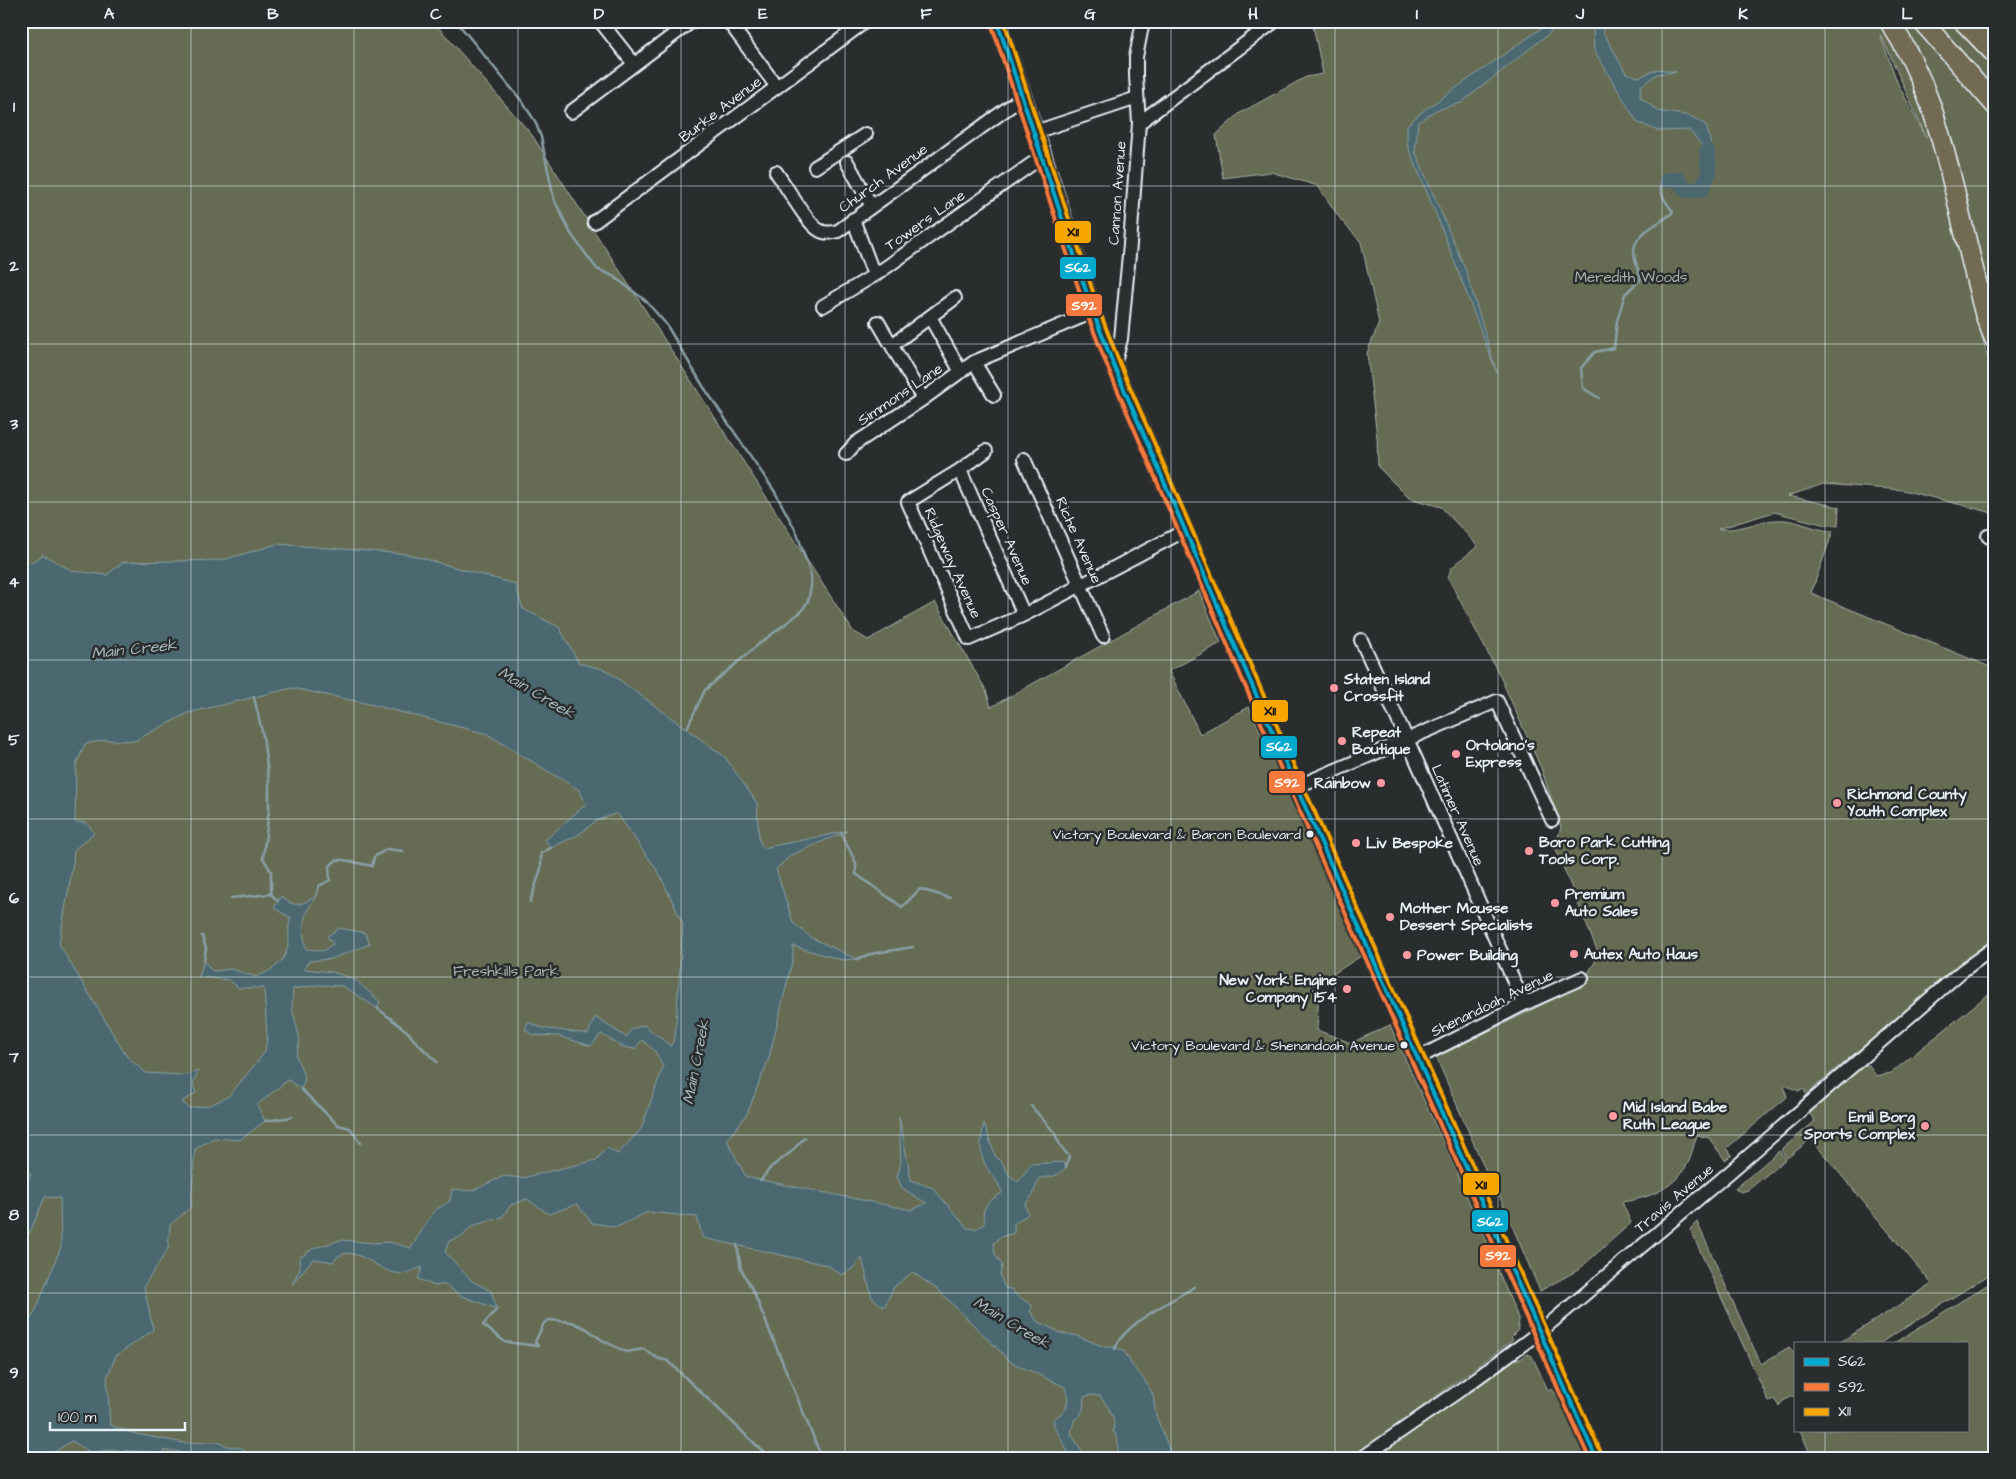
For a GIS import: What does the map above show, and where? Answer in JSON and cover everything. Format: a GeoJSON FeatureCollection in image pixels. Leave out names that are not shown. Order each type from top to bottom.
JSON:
{"type":"FeatureCollection","features":[{"type":"Feature","properties":{"kind":"highway"},"geometry":{"type":"LineString","coordinates":[[1889,21],[1907,48],[1927,93],[1943,144],[1985,315],[1995,340]]}},
{"type":"Feature","properties":{"kind":"highway"},"geometry":{"type":"LineString","coordinates":[[1922,21],[1995,104]]}},
{"type":"Feature","properties":{"kind":"highway"},"geometry":{"type":"LineString","coordinates":[[1963,21],[1995,54]]}},
{"type":"Feature","properties":{"kind":"highway"},"geometry":{"type":"LineString","coordinates":[[1983,21],[1995,33]]}},
{"type":"Feature","properties":{"kind":"main road"},"geometry":{"type":"LineString","coordinates":[[997,21],[1044,156],[1093,312],[1114,366],[1184,532],[1296,787],[1541,1331],[1596,1458]]}},
{"type":"Feature","properties":{"kind":"street"},"geometry":{"type":"LineString","coordinates":[[600,21],[634,64]]}},
{"type":"Feature","properties":{"kind":"street"},"geometry":{"type":"LineString","coordinates":[[571,112],[692,21]]}},
{"type":"Feature","properties":{"kind":"street"},"geometry":{"type":"LineString","coordinates":[[728,21],[777,87]]}},
{"type":"Feature","properties":{"kind":"street","name":"Burke Avenue"},"geometry":{"type":"LineString","coordinates":[[594,222],[866,21]]}},
{"type":"Feature","properties":{"kind":"street","name":"Cannon Avenue"},"geometry":{"type":"LineString","coordinates":[[1114,366],[1122,332],[1139,123],[1136,57],[1143,21]]}},
{"type":"Feature","properties":{"kind":"street"},"geometry":{"type":"LineString","coordinates":[[1139,123],[1275,21]]}},
{"type":"Feature","properties":{"kind":"street","name":"Church Avenue"},"geometry":{"type":"LineString","coordinates":[[776,172],[814,227],[826,233],[838,231],[871,205],[1023,97]]}},
{"type":"Feature","properties":{"kind":"street"},"geometry":{"type":"LineString","coordinates":[[1035,132],[1137,98]]}},
{"type":"Feature","properties":{"kind":"street"},"geometry":{"type":"LineString","coordinates":[[816,167],[866,134]]}},
{"type":"Feature","properties":{"kind":"street"},"geometry":{"type":"LineString","coordinates":[[833,155],[838,162],[843,164],[847,162],[851,155],[847,146]]}},
{"type":"Feature","properties":{"kind":"street","name":"Towers Lane"},"geometry":{"type":"LineString","coordinates":[[823,306],[874,276],[1044,156]]}},
{"type":"Feature","properties":{"kind":"street"},"geometry":{"type":"LineString","coordinates":[[847,162],[871,205]]}},
{"type":"Feature","properties":{"kind":"street"},"geometry":{"type":"LineString","coordinates":[[853,219],[874,276]]}},
{"type":"Feature","properties":{"kind":"street"},"geometry":{"type":"LineString","coordinates":[[892,345],[955,298]]}},
{"type":"Feature","properties":{"kind":"street","name":"Simmons Lane"},"geometry":{"type":"LineString","coordinates":[[846,454],[856,443],[923,399],[974,362],[1093,312]]}},
{"type":"Feature","properties":{"kind":"street"},"geometry":{"type":"LineString","coordinates":[[930,317],[961,372]]}},
{"type":"Feature","properties":{"kind":"street"},"geometry":{"type":"LineString","coordinates":[[878,322],[923,399]]}},
{"type":"Feature","properties":{"kind":"street"},"geometry":{"type":"LineString","coordinates":[[974,362],[994,395]]}},
{"type":"Feature","properties":{"kind":"street","name":"Ridgeway Avenue"},"geometry":{"type":"LineString","coordinates":[[986,451],[960,470],[908,502],[969,639],[1024,615],[1184,532]]}},
{"type":"Feature","properties":{"kind":"street","name":"Riche Avenue"},"geometry":{"type":"LineString","coordinates":[[1024,459],[1082,585],[1103,636]]}},
{"type":"Feature","properties":{"kind":"street","name":"Casper Avenue"},"geometry":{"type":"LineString","coordinates":[[960,470],[1024,615]]}},
{"type":"Feature","properties":{"kind":"street","name":"Latimer Avenue"},"geometry":{"type":"LineString","coordinates":[[1361,640],[1408,741],[1524,1004]]}},
{"type":"Feature","properties":{"kind":"street"},"geometry":{"type":"LineString","coordinates":[[1296,787],[1408,741],[1497,701],[1552,820]]}},
{"type":"Feature","properties":{"kind":"street","name":"Travis Avenue"},"geometry":{"type":"LineString","coordinates":[[1362,1458],[1541,1331],[1962,971],[1995,947]]}},
{"type":"Feature","properties":{"kind":"street","name":"Shenandoah Avenue"},"geometry":{"type":"LineString","coordinates":[[1418,1058],[1524,1004],[1582,978]]}},
{"type":"Feature","properties":{"kind":"green space","name":"Freshkills Park"},"geometry":{"type":"Polygon","coordinates":[[[21,21],[433,21],[532,135],[853,631],[868,640],[935,602],[986,690],[991,707],[1199,591],[1221,643],[1169,671],[1200,734],[1249,707],[1361,956],[1319,983],[1317,1030],[1351,1043],[1390,1025],[1454,1166],[1519,1320],[1518,1330],[1511,1337],[1513,1340],[1352,1458],[21,1458],[21,21]]]}},
{"type":"Feature","properties":{"kind":"green space","name":"Meredith Woods"},"geometry":{"type":"Polygon","coordinates":[[[1312,21],[1883,21],[1928,116],[1960,235],[1961,261],[1989,362],[1995,376],[1995,519],[1989,512],[1903,490],[1823,484],[1788,496],[1839,507],[1838,526],[1826,525],[1774,512],[1718,529],[1734,529],[1768,521],[1783,520],[1833,531],[1811,593],[1995,669],[1995,940],[1952,973],[1806,1094],[1803,1088],[1799,1091],[1784,1085],[1787,1097],[1727,1148],[1732,1155],[1725,1160],[1709,1138],[1697,1135],[1689,1161],[1677,1178],[1669,1185],[1652,1194],[1622,1202],[1631,1223],[1578,1270],[1540,1291],[1493,1181],[1488,1176],[1436,1057],[1576,988],[1583,982],[1599,955],[1555,847],[1561,827],[1541,768],[1500,676],[1448,578],[1451,568],[1478,546],[1441,507],[1409,498],[1378,467],[1377,437],[1367,353],[1379,323],[1361,242],[1341,220],[1318,186],[1271,172],[1223,178],[1216,135],[1240,113],[1306,77],[1323,74],[1312,21]],[[1881,35],[1898,84],[1926,137],[1881,35]]]}},
{"type":"Feature","properties":{"kind":"green space"},"geometry":{"type":"Polygon","coordinates":[[[1901,21],[1910,21],[1934,45],[1995,115],[1995,318],[1927,76],[1901,21]]]}},
{"type":"Feature","properties":{"kind":"green space"},"geometry":{"type":"Polygon","coordinates":[[[1932,21],[1956,21],[1995,63],[1995,91],[1932,21]]]}},
{"type":"Feature","properties":{"kind":"green space"},"geometry":{"type":"Polygon","coordinates":[[[1995,989],[1995,1271],[1882,1342],[1841,1342],[1932,1284],[1811,1139],[1787,1158],[1781,1150],[1815,1121],[1810,1114],[1813,1106],[1862,1065],[1869,1065],[1876,1076],[1891,1073],[1995,989]]]}},
{"type":"Feature","properties":{"kind":"green space"},"geometry":{"type":"Polygon","coordinates":[[[1779,1151],[1786,1159],[1748,1190],[1741,1192],[1735,1189],[1779,1151]]]}},
{"type":"Feature","properties":{"kind":"green space"},"geometry":{"type":"Polygon","coordinates":[[[1697,1222],[1761,1364],[1789,1347],[1794,1353],[1794,1396],[1783,1401],[1779,1406],[1774,1399],[1769,1402],[1690,1229],[1697,1222]]]}},
{"type":"Feature","properties":{"kind":"green space"},"geometry":{"type":"Polygon","coordinates":[[[1995,1280],[1995,1458],[1812,1458],[1801,1432],[1968,1432],[1968,1342],[1896,1342],[1995,1280]]]}},
{"type":"Feature","properties":{"kind":"green space"},"geometry":{"type":"Polygon","coordinates":[[[1528,1354],[1532,1356],[1548,1390],[1552,1389],[1566,1408],[1588,1458],[1372,1458],[1514,1359],[1520,1359],[1528,1354]]]}},
{"type":"Feature","properties":{"kind":"water"},"geometry":{"type":"Polygon","coordinates":[[[1552,21],[1565,21],[1461,103],[1436,110],[1418,122],[1415,151],[1466,271],[1497,373],[1407,144],[1407,125],[1423,111],[1552,21]]]}},
{"type":"Feature","properties":{"kind":"water"},"geometry":{"type":"Polygon","coordinates":[[[1589,21],[1606,21],[1603,32],[1626,73],[1639,77],[1658,69],[1676,72],[1657,74],[1641,86],[1640,97],[1658,111],[1690,116],[1706,125],[1713,152],[1709,172],[1701,144],[1689,130],[1658,131],[1637,122],[1594,50],[1593,29],[1589,21]]]}},
{"type":"Feature","properties":{"kind":"water","name":"Main Creek"},"geometry":{"type":"Polygon","coordinates":[[[277,544],[407,554],[515,584],[523,609],[559,627],[579,663],[606,670],[725,757],[757,803],[759,840],[763,848],[847,831],[791,855],[776,869],[793,923],[812,938],[857,959],[842,960],[793,946],[793,958],[769,1058],[747,1114],[727,1140],[746,1177],[912,1210],[926,1203],[902,1188],[897,1177],[901,1163],[899,1116],[911,1180],[933,1188],[967,1228],[975,1229],[983,1225],[985,1220],[983,1215],[987,1204],[1002,1193],[983,1160],[981,1143],[984,1123],[995,1156],[1003,1164],[1009,1175],[1018,1182],[1031,1164],[1063,1162],[1066,1167],[1057,1175],[1039,1178],[1033,1195],[1025,1204],[1028,1214],[1014,1224],[1014,1233],[1000,1237],[994,1243],[995,1254],[1002,1265],[1000,1276],[1005,1288],[1011,1289],[1016,1295],[1033,1306],[1030,1311],[1037,1321],[1063,1334],[1075,1335],[1105,1347],[1115,1347],[1124,1351],[1153,1395],[1156,1416],[1173,1458],[1118,1458],[1118,1441],[1113,1430],[1114,1421],[1111,1412],[1100,1396],[1090,1395],[1084,1397],[1083,1410],[1079,1417],[1074,1420],[1071,1434],[1087,1458],[1071,1458],[1055,1428],[1053,1420],[1066,1409],[1068,1399],[1065,1387],[1011,1362],[937,1289],[912,1272],[894,1287],[884,1307],[872,1298],[862,1258],[852,1269],[842,1275],[827,1265],[703,1238],[697,1217],[648,1212],[617,1227],[592,1223],[577,1204],[549,1214],[527,1199],[511,1205],[502,1217],[472,1226],[463,1236],[449,1241],[445,1252],[472,1281],[491,1291],[497,1309],[459,1295],[445,1284],[435,1286],[418,1279],[422,1267],[406,1273],[396,1273],[388,1271],[355,1254],[347,1253],[333,1262],[313,1259],[292,1284],[300,1269],[299,1258],[314,1248],[341,1240],[373,1243],[389,1242],[411,1248],[434,1211],[450,1201],[452,1189],[471,1191],[504,1176],[522,1178],[596,1160],[607,1148],[618,1154],[641,1129],[663,1067],[655,1051],[642,1040],[635,1049],[620,1045],[601,1034],[591,1046],[558,1036],[532,1035],[525,1029],[528,1022],[542,1028],[588,1034],[595,1017],[626,1037],[632,1029],[644,1025],[671,1046],[675,1036],[683,924],[659,873],[617,813],[596,821],[578,835],[551,848],[545,840],[586,804],[579,790],[487,734],[365,703],[292,688],[188,713],[134,741],[105,740],[85,744],[76,765],[75,822],[87,823],[94,833],[74,850],[59,944],[127,1057],[146,1073],[183,1075],[198,1071],[193,1084],[196,1093],[182,1102],[189,1108],[210,1105],[229,1096],[265,1052],[267,1036],[264,988],[239,988],[229,980],[199,977],[204,961],[212,971],[231,969],[256,977],[275,967],[286,953],[291,918],[274,908],[281,896],[290,903],[298,904],[316,896],[304,921],[303,933],[306,949],[323,951],[333,944],[327,936],[340,928],[365,933],[370,944],[331,959],[309,961],[304,969],[333,972],[356,980],[380,1002],[377,1008],[343,986],[317,985],[293,989],[292,1008],[300,1040],[296,1056],[305,1078],[301,1089],[288,1080],[257,1105],[265,1121],[240,1140],[214,1138],[195,1149],[191,1207],[170,1225],[168,1249],[144,1286],[153,1330],[116,1356],[107,1377],[110,1425],[132,1433],[184,1443],[217,1442],[241,1448],[253,1456],[252,1458],[222,1458],[211,1454],[192,1457],[177,1451],[164,1451],[166,1458],[155,1458],[153,1452],[111,1450],[90,1452],[72,1441],[44,1458],[21,1458],[21,1333],[35,1312],[61,1247],[60,1198],[45,1197],[29,1234],[21,1232],[23,1195],[31,1174],[21,1160],[21,568],[43,555],[73,571],[107,575],[123,562],[223,560],[277,544]]]}},
{"type":"Feature","properties":{"kind":"waterway"},"geometry":{"type":"LineString","coordinates":[[456,21],[521,100],[535,121],[541,137],[554,199],[571,234],[597,269],[613,276],[646,301],[666,324],[703,386],[775,492],[797,533],[811,576],[808,601],[801,612],[759,644],[705,690],[687,728]]}},
{"type":"Feature","properties":{"kind":"waterway"},"geometry":{"type":"LineString","coordinates":[[1667,180],[1677,179],[1686,190],[1701,190],[1709,172],[1707,151]]}},
{"type":"Feature","properties":{"kind":"waterway"},"geometry":{"type":"LineString","coordinates":[[1599,398],[1583,388],[1581,368],[1595,352],[1614,348],[1617,321],[1625,294],[1641,279],[1635,259],[1635,245],[1643,234],[1673,212],[1663,197],[1660,185],[1661,181],[1667,180]]}},
{"type":"Feature","properties":{"kind":"waterway"},"geometry":{"type":"LineString","coordinates":[[254,697],[263,736],[269,781],[269,810],[263,858],[271,871],[271,894]]}},
{"type":"Feature","properties":{"kind":"waterway"},"geometry":{"type":"LineString","coordinates":[[841,833],[856,863],[856,874],[902,907],[920,889],[950,898]]}},
{"type":"Feature","properties":{"kind":"waterway"},"geometry":{"type":"LineString","coordinates":[[530,902],[541,869],[541,853],[551,848]]}},
{"type":"Feature","properties":{"kind":"waterway"},"geometry":{"type":"LineString","coordinates":[[316,896],[319,886],[330,880],[329,867],[336,860],[372,866],[374,857],[387,849],[403,851]]}},
{"type":"Feature","properties":{"kind":"waterway"},"geometry":{"type":"LineString","coordinates":[[231,898],[271,894],[278,901]]}},
{"type":"Feature","properties":{"kind":"waterway"},"geometry":{"type":"LineString","coordinates":[[202,936],[206,948],[204,961]]}},
{"type":"Feature","properties":{"kind":"waterway"},"geometry":{"type":"LineString","coordinates":[[857,959],[870,954],[913,947]]}},
{"type":"Feature","properties":{"kind":"waterway"},"geometry":{"type":"LineString","coordinates":[[377,1008],[408,1032],[437,1062]]}},
{"type":"Feature","properties":{"kind":"waterway"},"geometry":{"type":"LineString","coordinates":[[301,1089],[338,1125],[350,1128],[361,1143]]}},
{"type":"Feature","properties":{"kind":"waterway"},"geometry":{"type":"LineString","coordinates":[[1031,1106],[1054,1132],[1061,1147],[1069,1156],[1066,1167]]}},
{"type":"Feature","properties":{"kind":"waterway"},"geometry":{"type":"LineString","coordinates":[[265,1121],[292,1117]]}},
{"type":"Feature","properties":{"kind":"waterway"},"geometry":{"type":"LineString","coordinates":[[761,1180],[771,1167],[791,1152],[805,1137]]}},
{"type":"Feature","properties":{"kind":"waterway"},"geometry":{"type":"LineString","coordinates":[[737,1245],[741,1269],[754,1293],[822,1458]]}},
{"type":"Feature","properties":{"kind":"waterway"},"geometry":{"type":"LineString","coordinates":[[1115,1349],[1120,1339],[1138,1322],[1194,1287]]}},
{"type":"Feature","properties":{"kind":"waterway"},"geometry":{"type":"LineString","coordinates":[[497,1309],[483,1325],[505,1342],[538,1346],[535,1342],[544,1323],[549,1320],[572,1322],[626,1352],[644,1349],[657,1358],[668,1361],[770,1458]]}},
{"type":"Feature","properties":{"kind":"transit line","name":"S62"},"geometry":{"type":"LineString","coordinates":[[997,21],[1093,312],[1114,366],[1290,773],[1596,1458]]}},
{"type":"Feature","properties":{"kind":"transit line","name":"X11"},"geometry":{"type":"LineString","coordinates":[[1004,21],[1099,310],[1120,364],[1296,770],[1602,1455]]}},
{"type":"Feature","properties":{"kind":"transit line","name":"S92"},"geometry":{"type":"LineString","coordinates":[[991,23],[1087,314],[1108,368],[1284,776],[1589,1458]]}},
{"type":"Feature","properties":{"kind":"place","name":"Staten Island Crossfit"},"geometry":{"type":"Point","coordinates":[1334,688]}},
{"type":"Feature","properties":{"kind":"place","name":"Repeat Boutique"},"geometry":{"type":"Point","coordinates":[1342,741]}},
{"type":"Feature","properties":{"kind":"place","name":"Ortolano's Express"},"geometry":{"type":"Point","coordinates":[1456,754]}},
{"type":"Feature","properties":{"kind":"place","name":"Rainbow"},"geometry":{"type":"Point","coordinates":[1381,783]}},
{"type":"Feature","properties":{"kind":"place","name":"Richmond County Youth Complex"},"geometry":{"type":"Point","coordinates":[1837,803]}},
{"type":"Feature","properties":{"kind":"place","name":"Victory Boulevard & Baron Boulevard"},"geometry":{"type":"Point","coordinates":[1310,834]}},
{"type":"Feature","properties":{"kind":"place","name":"Liv Bespoke"},"geometry":{"type":"Point","coordinates":[1356,843]}},
{"type":"Feature","properties":{"kind":"place","name":"Boro Park Cutting Tools Corp."},"geometry":{"type":"Point","coordinates":[1529,851]}},
{"type":"Feature","properties":{"kind":"place","name":"Premium Auto Sales"},"geometry":{"type":"Point","coordinates":[1555,903]}},
{"type":"Feature","properties":{"kind":"place","name":"Mother Mousse Dessert Specialists"},"geometry":{"type":"Point","coordinates":[1390,917]}},
{"type":"Feature","properties":{"kind":"place","name":"Autex Auto Haus"},"geometry":{"type":"Point","coordinates":[1574,954]}},
{"type":"Feature","properties":{"kind":"place","name":"Power Building"},"geometry":{"type":"Point","coordinates":[1407,955]}},
{"type":"Feature","properties":{"kind":"place","name":"New York Engine Company 154"},"geometry":{"type":"Point","coordinates":[1347,989]}},
{"type":"Feature","properties":{"kind":"place","name":"Victory Boulevard & Shenandoah Avenue"},"geometry":{"type":"Point","coordinates":[1404,1045]}},
{"type":"Feature","properties":{"kind":"place","name":"Mid Island Babe Ruth League"},"geometry":{"type":"Point","coordinates":[1613,1116]}},
{"type":"Feature","properties":{"kind":"place","name":"Emil Borg Sports Complex"},"geometry":{"type":"Point","coordinates":[1925,1126]}}]}
